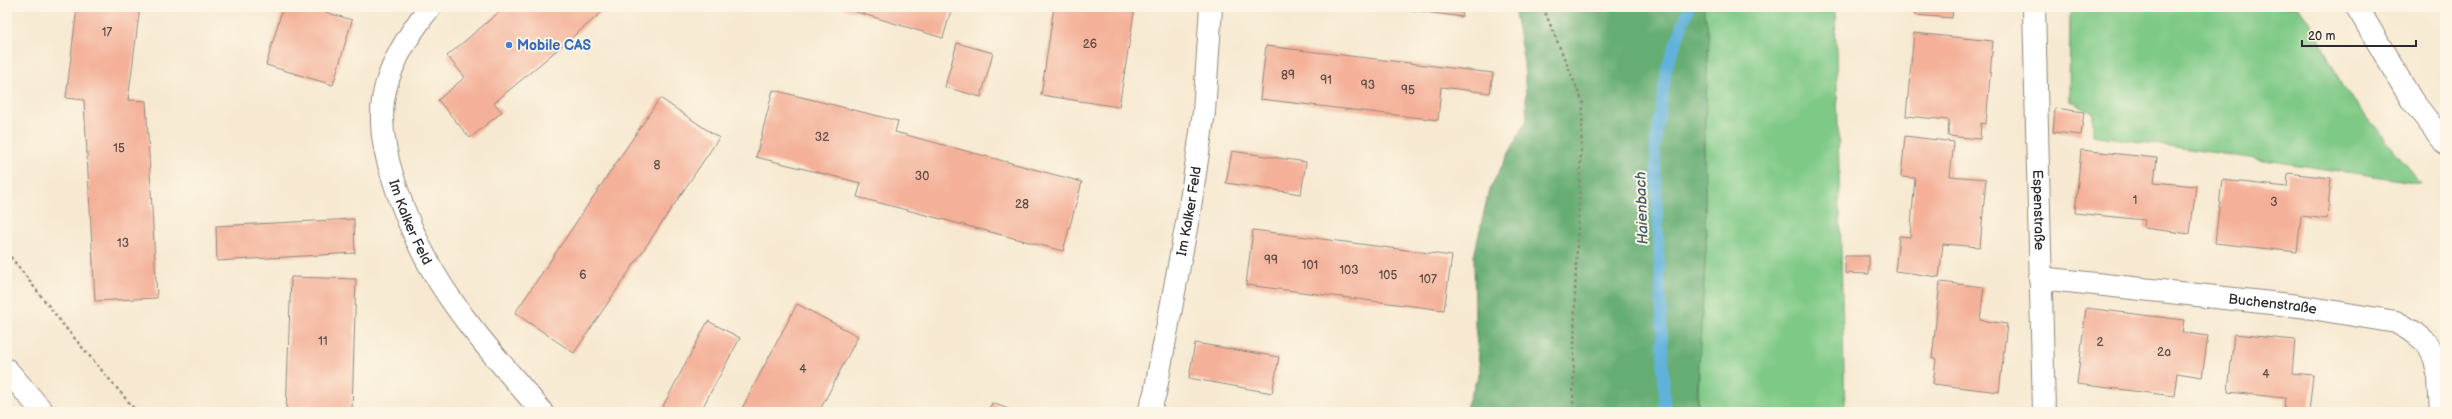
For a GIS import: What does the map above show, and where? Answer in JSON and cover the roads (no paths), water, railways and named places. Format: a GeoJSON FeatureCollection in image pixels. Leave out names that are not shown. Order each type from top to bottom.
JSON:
{"type":"FeatureCollection","features":[{"type":"Feature","properties":{"kind":"street","name":"Im Kalker Feld"},"geometry":{"type":"LineString","coordinates":[[430,7],[399,52],[386,87],[382,124],[385,155],[408,222],[434,273],[465,318],[542,412]]}},
{"type":"Feature","properties":{"kind":"street","name":"Im Kalker Feld"},"geometry":{"type":"LineString","coordinates":[[1149,412],[1155,393],[1190,207],[1204,112],[1211,7]]}},
{"type":"Feature","properties":{"kind":"street","name":"Espenstraße"},"geometry":{"type":"LineString","coordinates":[[2034,7],[2044,412]]}},
{"type":"Feature","properties":{"kind":"street"},"geometry":{"type":"LineString","coordinates":[[2357,7],[2411,99],[2445,143]]}},
{"type":"Feature","properties":{"kind":"street","name":"Buchenstraße"},"geometry":{"type":"LineString","coordinates":[[2040,278],[2299,306],[2396,322],[2415,333],[2427,343],[2434,359],[2439,378],[2441,412]]}},
{"type":"Feature","properties":{"kind":"street"},"geometry":{"type":"LineString","coordinates":[[7,370],[43,412]]}},
{"type":"Feature","properties":{"kind":"waterway","name":"Haienbach"},"geometry":{"type":"LineString","coordinates":[[1665,412],[1655,147],[1667,67],[1689,7]]}},
{"type":"Feature","properties":{"kind":"place","name":"Mobile CAS"},"geometry":{"type":"Point","coordinates":[509,45]}}]}
